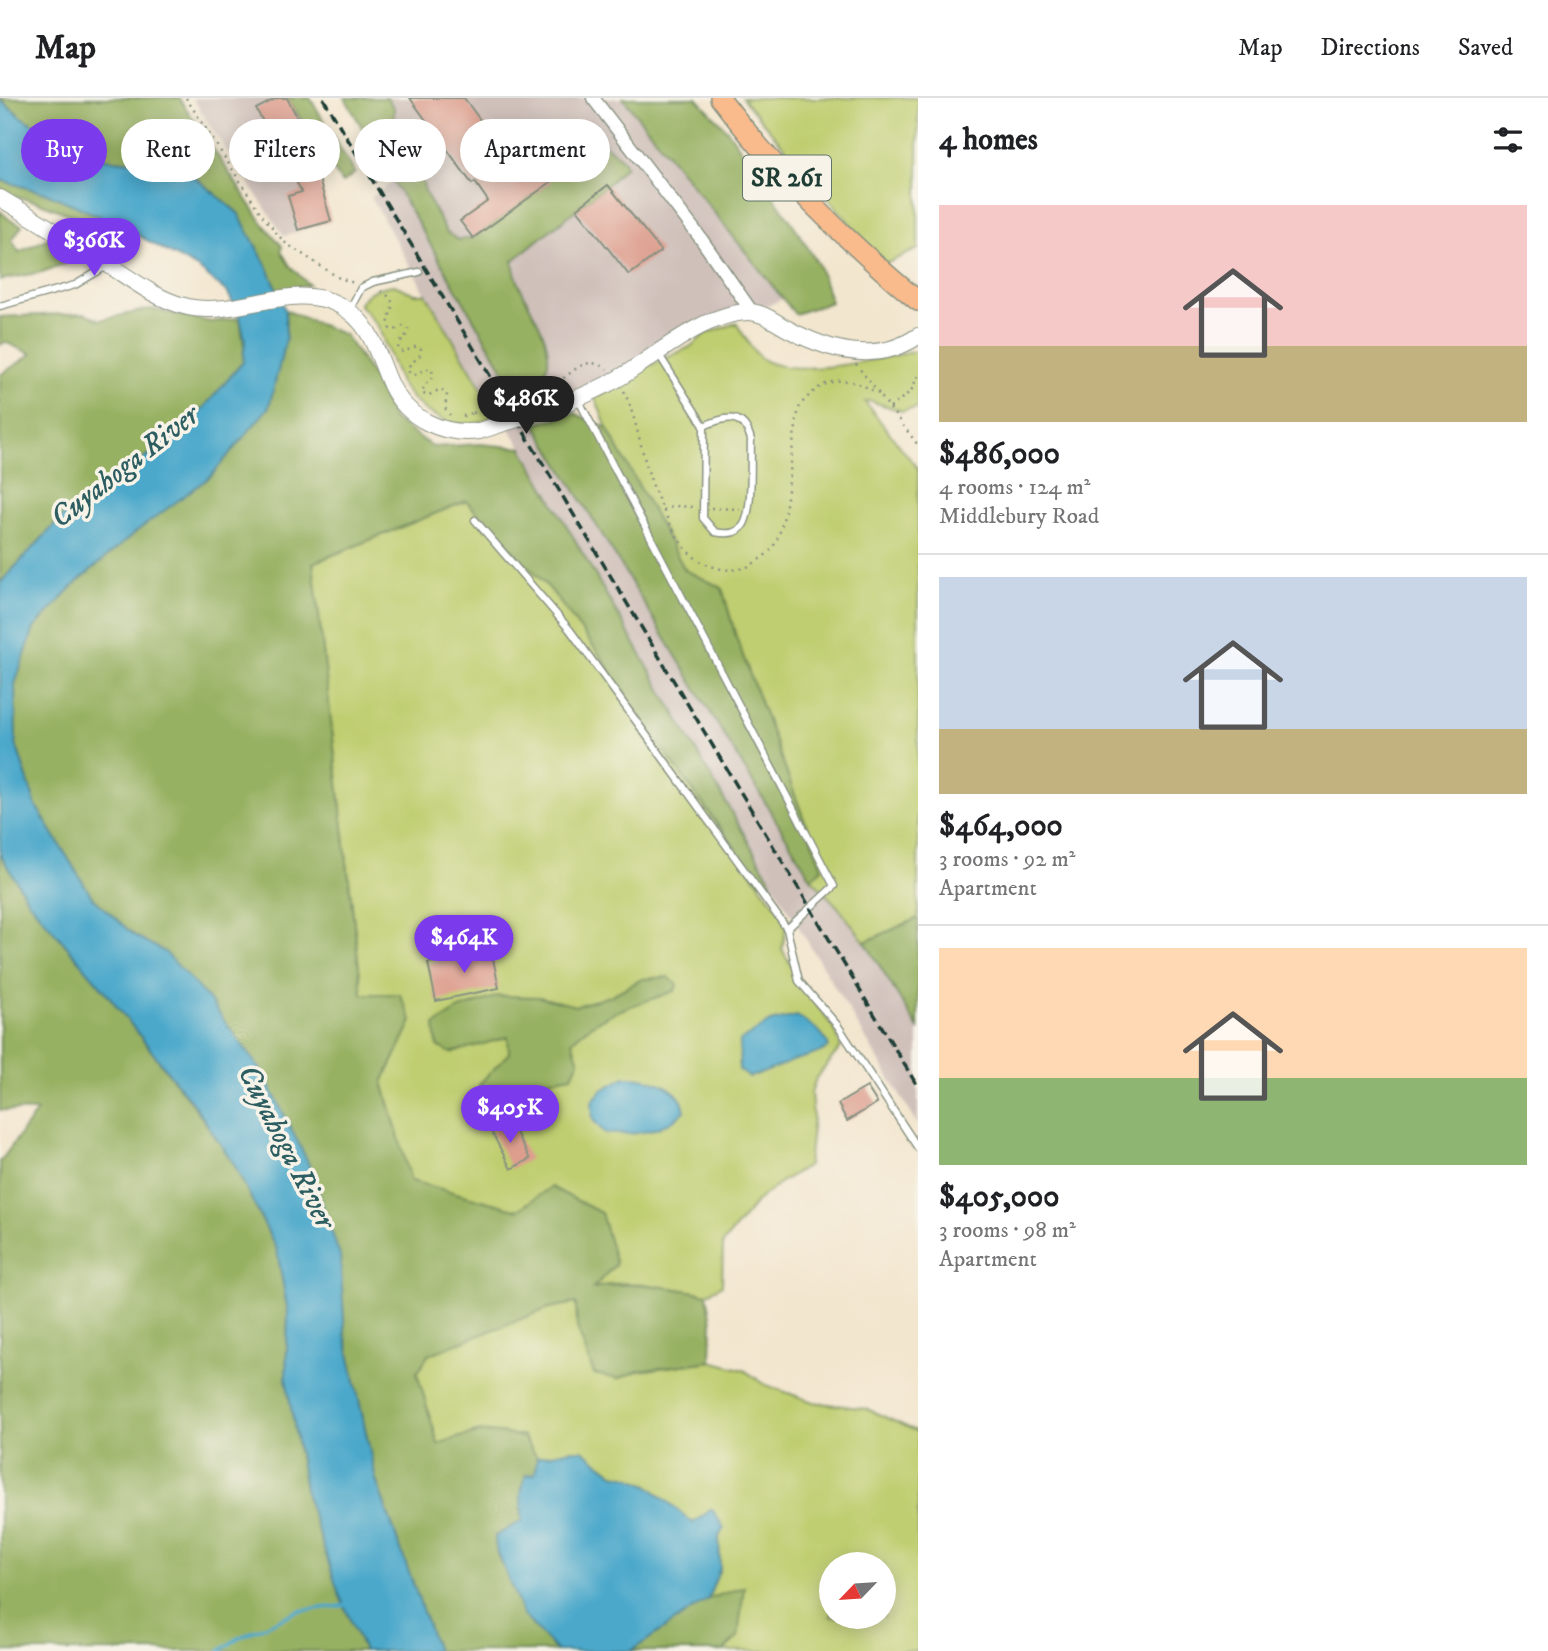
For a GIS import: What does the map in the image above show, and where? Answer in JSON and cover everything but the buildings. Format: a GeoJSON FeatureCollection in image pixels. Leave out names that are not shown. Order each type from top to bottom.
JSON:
{"type":"FeatureCollection","features":[{"type":"Feature","properties":{"kind":"main road","name":"SR 261"},"geometry":{"type":"LineString","coordinates":[[720,98],[778,168],[862,252],[918,301]]}},
{"type":"Feature","properties":{"kind":"street"},"geometry":{"type":"LineString","coordinates":[[593,98],[699,236],[752,312],[814,343],[845,351],[875,352],[894,349],[918,336]]}},
{"type":"Feature","properties":{"kind":"street"},"geometry":{"type":"LineString","coordinates":[[0,198],[172,302],[206,309],[288,298],[313,298],[332,302],[349,311],[367,329],[391,385],[412,412],[443,429],[460,432],[480,431],[561,405],[616,380],[713,321],[733,313],[752,312]]}},
{"type":"Feature","properties":{"kind":"lane"},"geometry":{"type":"LineString","coordinates":[[0,306],[75,285],[108,265]]}},
{"type":"Feature","properties":{"kind":"lane"},"geometry":{"type":"LineString","coordinates":[[349,311],[361,288],[419,272]]}},
{"type":"Feature","properties":{"kind":"lane"},"geometry":{"type":"LineString","coordinates":[[658,353],[704,426],[703,518],[715,532],[733,533],[747,522],[751,440],[749,431],[743,423],[729,418],[704,426]]}},
{"type":"Feature","properties":{"kind":"lane"},"geometry":{"type":"LineString","coordinates":[[578,398],[834,886],[787,929]]}},
{"type":"Feature","properties":{"kind":"lane"},"geometry":{"type":"LineString","coordinates":[[475,520],[570,630],[787,929],[799,981],[838,1026],[918,1148]]}},
{"type":"Feature","properties":{"kind":"path"},"geometry":{"type":"LineString","coordinates":[[186,98],[262,215],[284,242],[339,278],[383,292],[390,297],[393,305],[388,323],[390,329],[403,326],[408,328],[408,334],[400,342],[398,350],[403,352],[416,346],[421,349],[421,355],[409,366],[409,372],[415,375],[429,368],[434,372],[422,393],[427,396],[444,390],[447,394],[444,408],[450,415],[463,416],[473,413],[562,381],[583,363],[593,362],[610,371],[630,405],[655,493],[678,538],[700,563],[731,570],[742,569],[754,564],[772,549],[780,534],[789,460],[800,406],[812,393],[830,382],[845,380],[863,384],[879,394]]}},
{"type":"Feature","properties":{"kind":"path"},"geometry":{"type":"LineString","coordinates":[[845,351],[918,445]]}},
{"type":"Feature","properties":{"kind":"path"},"geometry":{"type":"LineString","coordinates":[[890,408],[911,391],[918,376]]}},
{"type":"Feature","properties":{"kind":"shaded area"},"geometry":{"type":"Polygon","coordinates":[[[192,98],[287,98],[298,119],[229,119],[229,154],[215,132],[215,119],[206,119],[192,98]]]}},
{"type":"Feature","properties":{"kind":"shaded area"},"geometry":{"type":"Polygon","coordinates":[[[363,98],[623,98],[783,299],[752,312],[733,313],[631,370],[526,410],[811,878],[865,942],[918,1028],[918,1125],[771,881],[522,448],[448,333],[371,197],[393,182],[446,182],[446,119],[357,119],[350,107],[363,98]]]}},
{"type":"Feature","properties":{"kind":"shaded area"},"geometry":{"type":"Polygon","coordinates":[[[248,182],[320,182],[331,221],[284,236],[248,182]]]}},
{"type":"Feature","properties":{"kind":"green space"},"geometry":{"type":"Polygon","coordinates":[[[0,98],[179,98],[193,119],[121,119],[121,161],[107,159],[107,119],[25,119],[0,98]]]}},
{"type":"Feature","properties":{"kind":"green space"},"geometry":{"type":"Polygon","coordinates":[[[287,98],[310,98],[323,119],[301,119],[287,98]]]}},
{"type":"Feature","properties":{"kind":"green space"},"geometry":{"type":"Polygon","coordinates":[[[345,98],[387,98],[394,108],[394,119],[357,119],[345,98]]]}},
{"type":"Feature","properties":{"kind":"green space"},"geometry":{"type":"Polygon","coordinates":[[[623,98],[697,98],[728,131],[797,230],[819,266],[831,302],[795,314],[623,98]]]}},
{"type":"Feature","properties":{"kind":"green space"},"geometry":{"type":"Polygon","coordinates":[[[742,98],[918,98],[918,249],[885,264],[742,98]]]}},
{"type":"Feature","properties":{"kind":"green space"},"geometry":{"type":"Polygon","coordinates":[[[340,148],[354,171],[342,183],[340,180],[340,148]]]}},
{"type":"Feature","properties":{"kind":"green space"},"geometry":{"type":"Polygon","coordinates":[[[610,149],[626,166],[610,182],[610,149]]]}},
{"type":"Feature","properties":{"kind":"green space"},"geometry":{"type":"Polygon","coordinates":[[[215,152],[229,173],[229,182],[235,182],[264,225],[282,246],[281,251],[290,266],[309,285],[277,290],[238,213],[201,182],[215,182],[215,152]]]}},
{"type":"Feature","properties":{"kind":"green space"},"geometry":{"type":"Polygon","coordinates":[[[0,180],[49,194],[117,224],[113,231],[35,201],[11,196],[0,189],[0,180]]]}},
{"type":"Feature","properties":{"kind":"green space"},"geometry":{"type":"Polygon","coordinates":[[[394,182],[422,182],[446,232],[458,240],[473,238],[550,182],[610,182],[513,261],[520,287],[539,324],[547,349],[548,364],[541,377],[559,397],[526,409],[394,182]]]}},
{"type":"Feature","properties":{"kind":"green space"},"geometry":{"type":"Polygon","coordinates":[[[0,211],[10,220],[22,225],[12,240],[19,252],[49,238],[80,258],[42,272],[0,280],[0,211]]]}},
{"type":"Feature","properties":{"kind":"green space"},"geometry":{"type":"Polygon","coordinates":[[[394,285],[415,294],[426,294],[498,416],[474,424],[449,423],[426,411],[400,383],[378,326],[359,304],[374,290],[394,285]]]}},
{"type":"Feature","properties":{"kind":"green space"},"geometry":{"type":"Polygon","coordinates":[[[150,309],[211,322],[240,318],[243,362],[195,418],[157,449],[63,516],[0,583],[0,375],[32,354],[5,342],[0,345],[0,317],[85,313],[100,320],[150,309]]]}},
{"type":"Feature","properties":{"kind":"green space"},"geometry":{"type":"Polygon","coordinates":[[[285,310],[345,335],[372,375],[393,419],[433,447],[480,444],[522,448],[771,881],[760,882],[550,589],[466,501],[313,563],[362,994],[400,994],[412,1021],[383,1082],[411,1181],[518,1210],[551,1187],[601,1213],[616,1264],[593,1288],[636,1285],[707,1294],[712,1322],[711,1361],[638,1371],[618,1379],[594,1374],[577,1327],[576,1303],[549,1308],[428,1355],[417,1373],[438,1444],[471,1434],[498,1433],[523,1437],[537,1457],[535,1474],[526,1475],[521,1492],[522,1521],[495,1536],[496,1548],[523,1615],[557,1651],[437,1651],[376,1480],[345,1334],[340,1256],[165,952],[135,936],[92,897],[36,806],[16,744],[15,684],[34,628],[77,582],[137,531],[286,339],[285,310]]]}},
{"type":"Feature","properties":{"kind":"green space"},"geometry":{"type":"Polygon","coordinates":[[[736,323],[758,356],[777,365],[795,368],[838,366],[918,351],[918,408],[902,411],[870,401],[865,402],[918,469],[918,918],[865,942],[811,878],[822,868],[736,637],[722,588],[685,570],[607,428],[593,392],[690,347],[705,334],[736,323]]]}},
{"type":"Feature","properties":{"kind":"green space"},"geometry":{"type":"Polygon","coordinates":[[[574,413],[607,428],[685,570],[722,588],[736,637],[822,868],[811,878],[535,424],[574,413]]]}},
{"type":"Feature","properties":{"kind":"green space"},"geometry":{"type":"Polygon","coordinates":[[[466,501],[550,589],[602,658],[653,736],[770,898],[788,918],[782,949],[802,985],[835,1030],[841,1047],[816,1078],[811,1093],[813,1118],[808,1166],[782,1181],[758,1200],[723,1243],[722,1285],[707,1294],[645,1284],[620,1283],[592,1288],[518,1210],[411,1181],[383,1082],[412,1021],[362,994],[313,563],[466,501]]]}},
{"type":"Feature","properties":{"kind":"green space"},"geometry":{"type":"Polygon","coordinates":[[[0,854],[29,902],[105,991],[196,1109],[234,1164],[277,1250],[288,1313],[286,1378],[306,1495],[339,1594],[364,1651],[0,1651],[0,1162],[37,1111],[0,1110],[0,854]]]}},
{"type":"Feature","properties":{"kind":"green space"},"geometry":{"type":"Polygon","coordinates":[[[918,918],[918,1028],[865,942],[918,918]]]}},
{"type":"Feature","properties":{"kind":"green space"},"geometry":{"type":"Polygon","coordinates":[[[668,977],[677,984],[675,991],[608,1016],[572,1041],[579,1061],[572,1076],[543,1081],[482,1101],[479,1084],[509,1053],[508,1037],[451,1053],[437,1046],[435,1025],[457,1010],[498,996],[539,997],[576,1006],[610,996],[642,979],[668,977]]]}},
{"type":"Feature","properties":{"kind":"green space"},"geometry":{"type":"Polygon","coordinates":[[[577,1303],[577,1327],[594,1374],[618,1378],[638,1371],[711,1361],[744,1370],[766,1385],[813,1402],[867,1409],[918,1432],[918,1651],[723,1651],[738,1637],[743,1587],[708,1599],[720,1568],[719,1537],[712,1510],[693,1523],[648,1485],[614,1474],[581,1450],[537,1457],[523,1436],[479,1431],[438,1444],[417,1374],[428,1355],[549,1308],[577,1303]]]}},
{"type":"Feature","properties":{"kind":"green space"},"geometry":{"type":"Polygon","coordinates":[[[744,1587],[738,1637],[723,1651],[631,1651],[708,1599],[744,1587]]]}},
{"type":"Feature","properties":{"kind":"water","name":"Cuyahoga River"},"geometry":{"type":"Polygon","coordinates":[[[0,100],[24,119],[21,119],[21,182],[107,182],[107,159],[121,161],[121,182],[200,182],[238,213],[269,270],[285,310],[286,339],[269,407],[211,476],[137,531],[77,582],[34,628],[15,684],[16,744],[36,806],[92,897],[135,936],[165,952],[209,1000],[263,1073],[307,1160],[340,1256],[345,1334],[376,1480],[437,1651],[364,1651],[339,1594],[306,1495],[286,1378],[288,1313],[277,1250],[234,1164],[197,1109],[105,991],[29,902],[0,854],[0,583],[63,516],[157,449],[195,418],[243,362],[245,340],[240,318],[228,293],[199,269],[123,227],[49,194],[0,180],[0,100]]]}},
{"type":"Feature","properties":{"kind":"water"},"geometry":{"type":"Polygon","coordinates":[[[797,1016],[820,1033],[829,1047],[749,1077],[739,1070],[740,1041],[770,1022],[797,1016]]]}},
{"type":"Feature","properties":{"kind":"water"},"geometry":{"type":"Polygon","coordinates":[[[625,1077],[643,1078],[662,1084],[677,1095],[685,1111],[667,1124],[648,1131],[605,1133],[593,1120],[592,1101],[602,1090],[625,1077]]]}},
{"type":"Feature","properties":{"kind":"water"},"geometry":{"type":"Polygon","coordinates":[[[582,1450],[614,1474],[648,1485],[693,1523],[712,1509],[724,1528],[719,1537],[720,1568],[708,1599],[631,1651],[557,1651],[523,1615],[496,1548],[495,1536],[522,1521],[521,1492],[526,1475],[535,1474],[537,1457],[582,1450]]]}},
{"type":"Feature","properties":{"kind":"waterway"},"geometry":{"type":"LineString","coordinates":[[220,1651],[238,1638],[298,1611],[348,1605]]}},
{"type":"Feature","properties":{"kind":"railway"},"geometry":{"type":"LineString","coordinates":[[323,98],[918,1087]]}}]}
